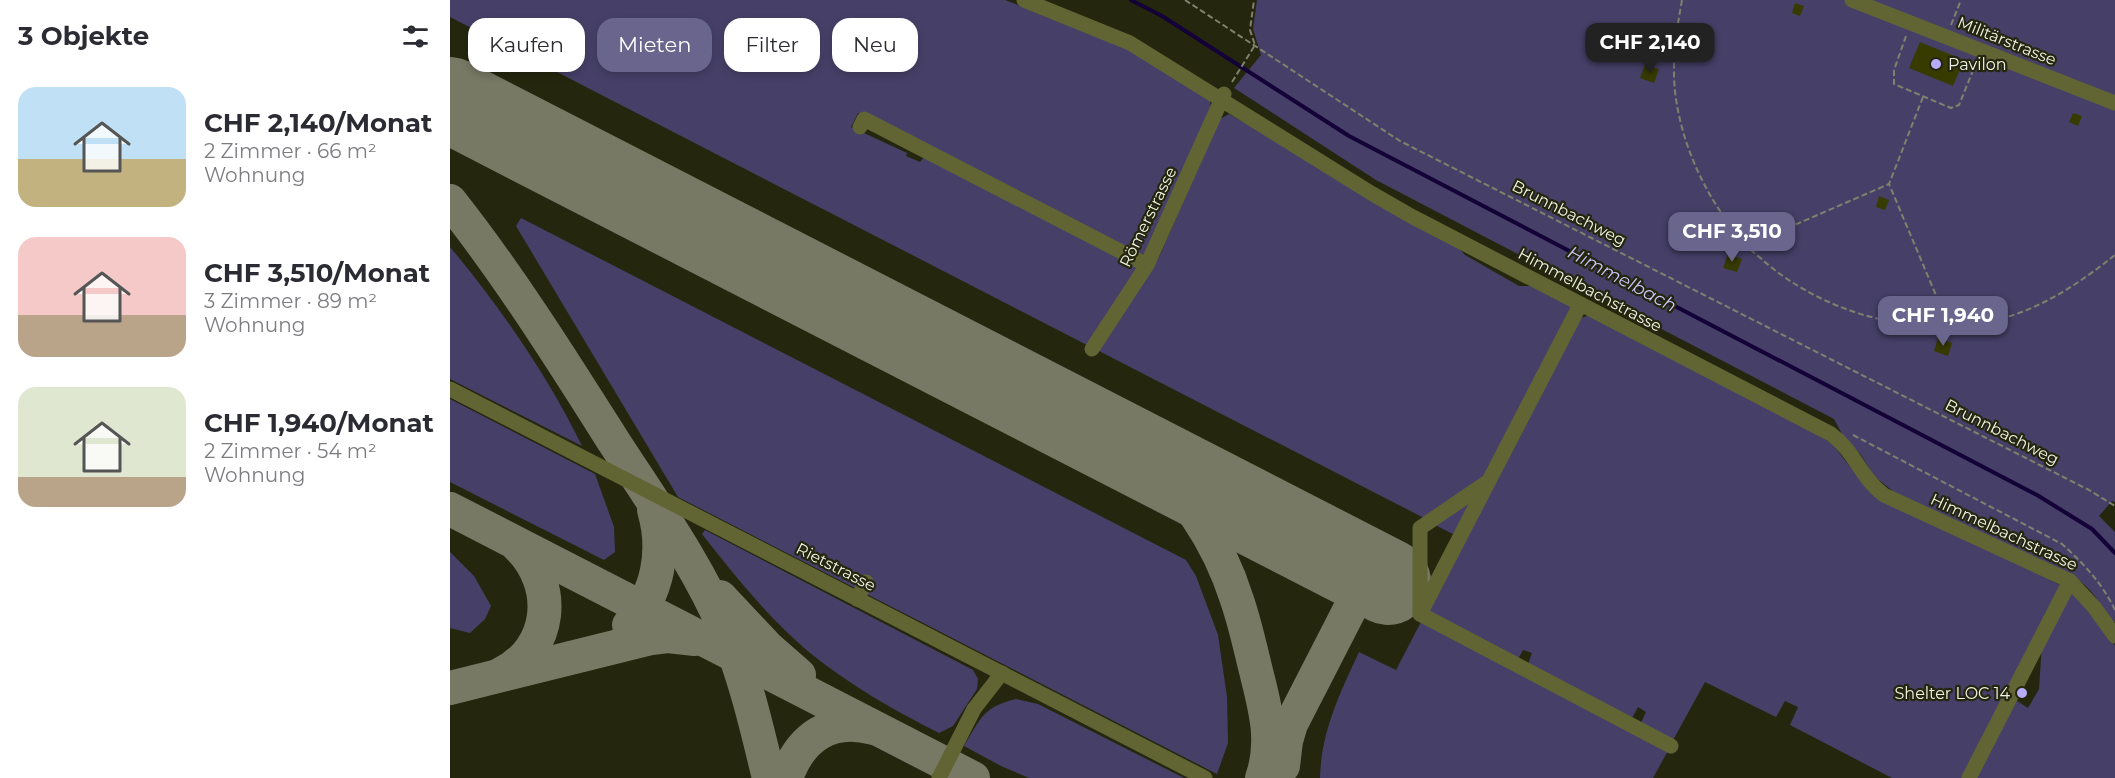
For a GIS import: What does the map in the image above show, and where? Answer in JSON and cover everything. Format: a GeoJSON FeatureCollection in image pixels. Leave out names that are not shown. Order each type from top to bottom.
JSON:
{"type":"FeatureCollection","features":[{"type":"Feature","properties":{"kind":"street","name":"Himmelbachstrasse"},"geometry":{"type":"LineString","coordinates":[[1024,0],[1130,43],[1391,205],[1831,434],[1845,446],[1870,482],[1884,495],[2070,581],[2094,607],[2115,636]]}},
{"type":"Feature","properties":{"kind":"street","name":"Militärstrasse"},"geometry":{"type":"LineString","coordinates":[[1852,0],[2115,104]]}},
{"type":"Feature","properties":{"kind":"street","name":"Römerstrasse"},"geometry":{"type":"LineString","coordinates":[[1092,349],[1147,265],[1222,98]]}},
{"type":"Feature","properties":{"kind":"street"},"geometry":{"type":"LineString","coordinates":[[860,127],[864,119],[914,149],[1147,265]]}},
{"type":"Feature","properties":{"kind":"street"},"geometry":{"type":"LineString","coordinates":[[1420,614],[1580,304]]}},
{"type":"Feature","properties":{"kind":"street","name":"Rietstrasse"},"geometry":{"type":"LineString","coordinates":[[450,389],[1205,778]]}},
{"type":"Feature","properties":{"kind":"street"},"geometry":{"type":"LineString","coordinates":[[1420,614],[1420,528],[1486,483]]}},
{"type":"Feature","properties":{"kind":"street"},"geometry":{"type":"LineString","coordinates":[[1969,778],[2070,581]]}},
{"type":"Feature","properties":{"kind":"street"},"geometry":{"type":"LineString","coordinates":[[857,599],[866,582]]}},
{"type":"Feature","properties":{"kind":"street"},"geometry":{"type":"LineString","coordinates":[[1420,614],[1671,746]]}},
{"type":"Feature","properties":{"kind":"street"},"geometry":{"type":"LineString","coordinates":[[939,778],[974,709],[1002,673]]}},
{"type":"Feature","properties":{"kind":"path","name":"Brunnbachweg"},"geometry":{"type":"LineString","coordinates":[[1185,0],[1400,141],[2090,490],[2115,506]]}},
{"type":"Feature","properties":{"kind":"path"},"geometry":{"type":"LineString","coordinates":[[1233,80],[1255,45],[1250,30],[1254,0]]}},
{"type":"Feature","properties":{"kind":"path"},"geometry":{"type":"LineString","coordinates":[[1682,0],[1674,45],[1675,77],[1676,98],[1688,150],[1713,200],[1746,246],[1783,277],[1822,300],[1862,315],[1893,321],[1950,326],[1997,320],[2044,302],[2082,281],[2115,255]]}},
{"type":"Feature","properties":{"kind":"path"},"geometry":{"type":"LineString","coordinates":[[1947,36],[1961,0]]}},
{"type":"Feature","properties":{"kind":"path"},"geometry":{"type":"LineString","coordinates":[[1911,23],[1893,69],[1894,84],[1951,108],[1959,105],[1981,50]]}},
{"type":"Feature","properties":{"kind":"path"},"geometry":{"type":"LineString","coordinates":[[1923,97],[1889,184],[1950,326]]}},
{"type":"Feature","properties":{"kind":"path"},"geometry":{"type":"LineString","coordinates":[[1746,246],[1889,184]]}},
{"type":"Feature","properties":{"kind":"shaded area"},"geometry":{"type":"Polygon","coordinates":[[[450,0],[1005,0],[1128,48],[1210,101],[1211,110],[1144,257],[1137,256],[858,113],[851,127],[907,153],[906,156],[920,162],[925,156],[1140,266],[1087,345],[557,72],[585,72],[585,18],[468,18],[468,26],[450,17],[450,0]]]}},
{"type":"Feature","properties":{"kind":"shaded area"},"geometry":{"type":"Polygon","coordinates":[[[1257,0],[2115,0],[2115,502],[2112,501],[2099,516],[2115,532],[2115,622],[2112,622],[2091,591],[2074,576],[1894,492],[1874,476],[1861,455],[1843,436],[1834,419],[1376,180],[1234,88],[1261,55],[1253,29],[1257,0]]]}},
{"type":"Feature","properties":{"kind":"shaded area"},"geometry":{"type":"Polygon","coordinates":[[[1229,114],[1456,245],[1465,255],[1519,286],[1534,286],[1572,305],[1489,472],[1426,519],[1099,351],[1159,257],[1220,119],[1229,114]]]}},
{"type":"Feature","properties":{"kind":"shaded area"},"geometry":{"type":"Polygon","coordinates":[[[521,218],[1186,560],[1196,576],[1218,635],[1227,697],[1228,743],[1217,774],[678,497],[516,226],[521,218]]]}},
{"type":"Feature","properties":{"kind":"shaded area"},"geometry":{"type":"Polygon","coordinates":[[[450,247],[522,343],[554,394],[582,446],[450,379],[450,247]]]}},
{"type":"Feature","properties":{"kind":"shaded area"},"geometry":{"type":"Polygon","coordinates":[[[1590,315],[1818,434],[1833,445],[1865,486],[2060,585],[1967,778],[1892,778],[1790,725],[1798,707],[1785,701],[1776,717],[1705,682],[1672,742],[1640,725],[1646,712],[1638,707],[1631,720],[1527,667],[1532,653],[1523,650],[1517,661],[1425,613],[1575,320],[1590,315]]]}},
{"type":"Feature","properties":{"kind":"shaded area"},"geometry":{"type":"Polygon","coordinates":[[[450,399],[595,474],[614,527],[615,552],[604,560],[450,482],[450,399]]]}},
{"type":"Feature","properties":{"kind":"shaded area"},"geometry":{"type":"Polygon","coordinates":[[[1480,492],[1453,534],[1433,524],[1480,492]]]}},
{"type":"Feature","properties":{"kind":"shaded area"},"geometry":{"type":"Polygon","coordinates":[[[705,530],[973,670],[978,679],[977,689],[953,726],[939,733],[889,706],[825,665],[780,626],[740,581],[702,534],[705,530]]]}},
{"type":"Feature","properties":{"kind":"shaded area"},"geometry":{"type":"Polygon","coordinates":[[[450,552],[474,576],[491,606],[485,619],[470,633],[450,628],[450,552]]]}},
{"type":"Feature","properties":{"kind":"shaded area"},"geometry":{"type":"Polygon","coordinates":[[[2074,592],[2115,646],[2115,778],[1974,778],[2014,699],[2028,708],[2039,689],[2042,644],[2063,601],[2074,592]]]}},
{"type":"Feature","properties":{"kind":"shaded area"},"geometry":{"type":"Polygon","coordinates":[[[1422,620],[1669,749],[1653,778],[1320,778],[1328,729],[1359,652],[1396,670],[1422,620]]]}},
{"type":"Feature","properties":{"kind":"shaded area"},"geometry":{"type":"Polygon","coordinates":[[[1016,699],[1038,704],[1184,778],[1029,778],[964,746],[984,715],[996,706],[1016,699]]]}},
{"type":"Feature","properties":{"kind":"building"},"geometry":{"type":"Polygon","coordinates":[[[1795,3],[1804,6],[1800,16],[1792,13],[1795,3]]]}},
{"type":"Feature","properties":{"kind":"building","name":"Pavilon"},"geometry":{"type":"Polygon","coordinates":[[[1920,42],[1964,60],[1953,86],[1909,68],[1920,42]]]}},
{"type":"Feature","properties":{"kind":"building"},"geometry":{"type":"Polygon","coordinates":[[[1645,65],[1659,69],[1654,83],[1640,78],[1645,65]]]}},
{"type":"Feature","properties":{"kind":"building"},"geometry":{"type":"Polygon","coordinates":[[[2073,113],[2082,116],[2078,126],[2069,122],[2073,113]]]}},
{"type":"Feature","properties":{"kind":"building"},"geometry":{"type":"Polygon","coordinates":[[[1879,196],[1889,200],[1885,210],[1876,207],[1879,196]]]}},
{"type":"Feature","properties":{"kind":"building"},"geometry":{"type":"Polygon","coordinates":[[[1728,254],[1742,259],[1737,272],[1723,268],[1728,254]]]}},
{"type":"Feature","properties":{"kind":"building"},"geometry":{"type":"Polygon","coordinates":[[[1938,338],[1952,343],[1948,356],[1934,351],[1938,338]]]}},
{"type":"Feature","properties":{"kind":"waterway","name":"Himmelbach"},"geometry":{"type":"LineString","coordinates":[[1131,0],[1162,16],[1349,136],[2037,495],[2092,529],[2115,553]]}},
{"type":"Feature","properties":{"kind":"taxiway"},"geometry":{"type":"LineString","coordinates":[[450,201],[494,259],[535,319],[660,512],[703,584],[727,634],[740,669],[769,778]]}},
{"type":"Feature","properties":{"kind":"taxiway"},"geometry":{"type":"LineString","coordinates":[[1099,434],[1131,451],[1167,480],[1197,516],[1220,557],[1242,617],[1265,711],[1268,751],[1262,778]]}},
{"type":"Feature","properties":{"kind":"taxiway"},"geometry":{"type":"LineString","coordinates":[[450,509],[973,778]]}},
{"type":"Feature","properties":{"kind":"taxiway"},"geometry":{"type":"LineString","coordinates":[[629,625],[647,600],[657,571],[659,541],[654,510]]}},
{"type":"Feature","properties":{"kind":"taxiway"},"geometry":{"type":"LineString","coordinates":[[501,674],[518,663],[531,649],[540,633],[544,615],[544,597],[540,579],[531,562],[518,546]]}},
{"type":"Feature","properties":{"kind":"taxiway"},"geometry":{"type":"LineString","coordinates":[[1283,766],[1291,724],[1369,572]]}},
{"type":"Feature","properties":{"kind":"taxiway"},"geometry":{"type":"LineString","coordinates":[[720,597],[767,647],[799,675]]}},
{"type":"Feature","properties":{"kind":"taxiway"},"geometry":{"type":"LineString","coordinates":[[450,688],[651,638],[668,636],[695,639]]}},
{"type":"Feature","properties":{"kind":"taxiway"},"geometry":{"type":"LineString","coordinates":[[786,778],[799,752],[808,741],[819,734],[843,725],[873,728]]}},
{"type":"Feature","properties":{"kind":"runway"},"geometry":{"type":"LineString","coordinates":[[450,100],[1388,582]]}},
{"type":"Feature","properties":{"kind":"place","name":"Pavilon"},"geometry":{"type":"Point","coordinates":[1936,64]}},
{"type":"Feature","properties":{"kind":"place","name":"Shelter LOC 14"},"geometry":{"type":"Point","coordinates":[2022,693]}}]}
